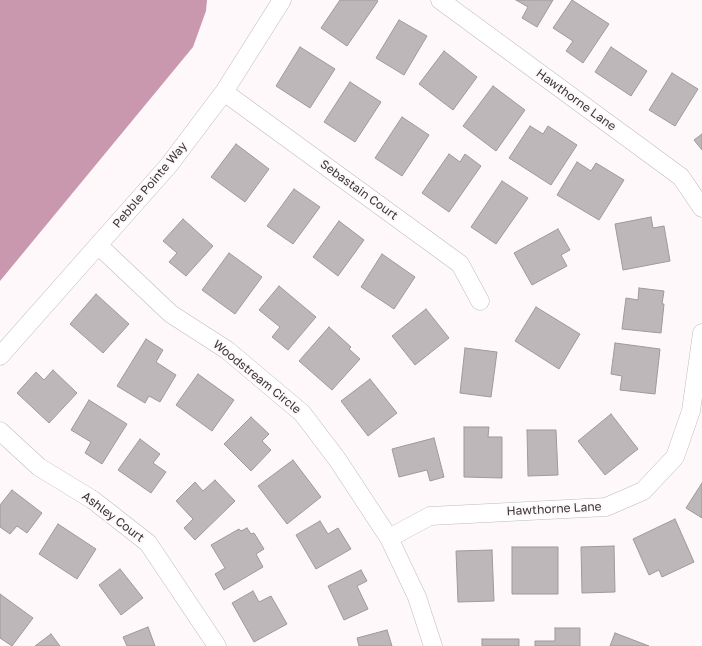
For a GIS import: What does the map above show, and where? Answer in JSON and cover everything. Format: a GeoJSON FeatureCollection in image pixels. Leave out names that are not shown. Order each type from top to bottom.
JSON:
{"type":"FeatureCollection","features":[{"type":"Feature","properties":{"kind":"street","name":"Pebble Pointe Way"},"geometry":{"type":"LineString","coordinates":[[0,356],[169,165],[224,92],[282,0]]}},
{"type":"Feature","properties":{"kind":"street","name":"Hawthorne Lane"},"geometry":{"type":"LineString","coordinates":[[440,0],[681,177],[702,208]]}},
{"type":"Feature","properties":{"kind":"street","name":"Sebastain Court"},"geometry":{"type":"LineString","coordinates":[[224,92],[460,264],[480,301]]}},
{"type":"Feature","properties":{"kind":"street","name":"Woodstream Circle"},"geometry":{"type":"LineString","coordinates":[[98,245],[171,314],[227,350],[302,413],[337,460],[389,538],[417,597],[433,646]]}},
{"type":"Feature","properties":{"kind":"street","name":"Hawthorne Lane"},"geometry":{"type":"LineString","coordinates":[[389,538],[430,516],[606,507],[643,492],[675,457],[691,411],[702,333]]}},
{"type":"Feature","properties":{"kind":"street","name":"Ashley Court"},"geometry":{"type":"LineString","coordinates":[[0,431],[38,467],[93,500],[148,543],[217,646]]}},
{"type":"Feature","properties":{"kind":"shaded area"},"geometry":{"type":"Polygon","coordinates":[[[0,0],[207,0],[206,11],[193,47],[0,281],[0,0]]]}},
{"type":"Feature","properties":{"kind":"building"},"geometry":{"type":"Polygon","coordinates":[[[340,0],[378,1],[347,46],[321,28],[340,0]]]}},
{"type":"Feature","properties":{"kind":"building"},"geometry":{"type":"Polygon","coordinates":[[[516,0],[553,0],[537,27],[522,18],[528,7],[516,0]]]}},
{"type":"Feature","properties":{"kind":"building"},"geometry":{"type":"Polygon","coordinates":[[[572,0],[609,24],[583,63],[566,51],[573,41],[553,28],[572,0]]]}},
{"type":"Feature","properties":{"kind":"building"},"geometry":{"type":"Polygon","coordinates":[[[399,20],[427,36],[404,75],[376,58],[399,20]]]}},
{"type":"Feature","properties":{"kind":"building"},"geometry":{"type":"Polygon","coordinates":[[[300,47],[335,69],[310,108],[276,86],[300,47]]]}},
{"type":"Feature","properties":{"kind":"building"},"geometry":{"type":"Polygon","coordinates":[[[611,47],[647,71],[631,96],[595,72],[611,47]]]}},
{"type":"Feature","properties":{"kind":"building"},"geometry":{"type":"Polygon","coordinates":[[[444,51],[477,77],[453,110],[419,84],[444,51]]]}},
{"type":"Feature","properties":{"kind":"building"},"geometry":{"type":"Polygon","coordinates":[[[672,73],[698,89],[675,126],[649,110],[672,73]]]}},
{"type":"Feature","properties":{"kind":"building"},"geometry":{"type":"Polygon","coordinates":[[[350,82],[381,102],[355,142],[324,122],[350,82]]]}},
{"type":"Feature","properties":{"kind":"building"},"geometry":{"type":"Polygon","coordinates":[[[493,86],[525,110],[496,151],[463,126],[493,86]]]}},
{"type":"Feature","properties":{"kind":"building"},"geometry":{"type":"Polygon","coordinates":[[[402,117],[429,135],[402,176],[375,158],[402,117]]]}},
{"type":"Feature","properties":{"kind":"building"},"geometry":{"type":"Polygon","coordinates":[[[530,126],[543,134],[548,126],[577,145],[551,185],[509,158],[530,126]]]}},
{"type":"Feature","properties":{"kind":"building"},"geometry":{"type":"Polygon","coordinates":[[[702,134],[702,150],[694,140],[702,134]]]}},
{"type":"Feature","properties":{"kind":"building"},"geometry":{"type":"Polygon","coordinates":[[[236,144],[269,169],[245,202],[211,177],[236,144]]]}},
{"type":"Feature","properties":{"kind":"building"},"geometry":{"type":"Polygon","coordinates":[[[449,154],[460,162],[465,154],[481,166],[449,212],[422,193],[449,154]]]}},
{"type":"Feature","properties":{"kind":"building"},"geometry":{"type":"Polygon","coordinates":[[[577,162],[591,171],[596,163],[624,180],[599,220],[557,195],[577,162]]]}},
{"type":"Feature","properties":{"kind":"building"},"geometry":{"type":"Polygon","coordinates":[[[502,181],[528,198],[496,244],[471,227],[502,181]]]}},
{"type":"Feature","properties":{"kind":"building"},"geometry":{"type":"Polygon","coordinates":[[[294,189],[320,207],[293,244],[267,226],[294,189]]]}},
{"type":"Feature","properties":{"kind":"building"},"geometry":{"type":"Polygon","coordinates":[[[651,217],[653,228],[664,226],[670,261],[623,270],[615,224],[651,217]]]}},
{"type":"Feature","properties":{"kind":"building"},"geometry":{"type":"Polygon","coordinates":[[[183,219],[213,246],[186,276],[169,262],[177,253],[163,241],[183,219]]]}},
{"type":"Feature","properties":{"kind":"building"},"geometry":{"type":"Polygon","coordinates":[[[339,221],[364,240],[338,276],[313,257],[339,221]]]}},
{"type":"Feature","properties":{"kind":"building"},"geometry":{"type":"Polygon","coordinates":[[[558,229],[570,250],[561,255],[567,266],[532,285],[514,253],[558,229]]]}},
{"type":"Feature","properties":{"kind":"building"},"geometry":{"type":"Polygon","coordinates":[[[229,253],[262,277],[235,314],[202,290],[229,253]]]}},
{"type":"Feature","properties":{"kind":"building"},"geometry":{"type":"Polygon","coordinates":[[[382,254],[415,277],[394,309],[361,287],[382,254]]]}},
{"type":"Feature","properties":{"kind":"building"},"geometry":{"type":"Polygon","coordinates":[[[279,286],[316,317],[288,350],[272,337],[280,327],[259,310],[279,286]]]}},
{"type":"Feature","properties":{"kind":"building"},"geometry":{"type":"Polygon","coordinates":[[[639,288],[664,291],[661,333],[622,329],[626,298],[638,300],[639,288]]]}},
{"type":"Feature","properties":{"kind":"building"},"geometry":{"type":"Polygon","coordinates":[[[96,294],[129,324],[103,353],[70,324],[96,294]]]}},
{"type":"Feature","properties":{"kind":"building"},"geometry":{"type":"Polygon","coordinates":[[[536,307],[580,334],[559,369],[515,341],[536,307]]]}},
{"type":"Feature","properties":{"kind":"building"},"geometry":{"type":"Polygon","coordinates":[[[426,309],[449,338],[415,365],[392,336],[426,309]]]}},
{"type":"Feature","properties":{"kind":"building"},"geometry":{"type":"Polygon","coordinates":[[[329,327],[351,347],[349,349],[360,359],[332,390],[299,361],[329,327]]]}},
{"type":"Feature","properties":{"kind":"building"},"geometry":{"type":"Polygon","coordinates":[[[146,339],[163,350],[156,362],[176,375],[160,402],[149,396],[145,403],[117,386],[146,339]]]}},
{"type":"Feature","properties":{"kind":"building"},"geometry":{"type":"Polygon","coordinates":[[[615,343],[660,349],[655,394],[620,390],[622,376],[611,374],[615,343]]]}},
{"type":"Feature","properties":{"kind":"building"},"geometry":{"type":"Polygon","coordinates":[[[465,348],[497,352],[491,397],[460,393],[465,348]]]}},
{"type":"Feature","properties":{"kind":"building"},"geometry":{"type":"Polygon","coordinates":[[[53,370],[77,393],[49,423],[17,393],[36,372],[44,380],[53,370]]]}},
{"type":"Feature","properties":{"kind":"building"},"geometry":{"type":"Polygon","coordinates":[[[198,374],[234,400],[212,431],[176,405],[198,374]]]}},
{"type":"Feature","properties":{"kind":"building"},"geometry":{"type":"Polygon","coordinates":[[[370,379],[397,413],[368,436],[341,401],[370,379]]]}},
{"type":"Feature","properties":{"kind":"building"},"geometry":{"type":"Polygon","coordinates":[[[89,400],[127,424],[102,464],[85,453],[91,442],[71,430],[89,400]]]}},
{"type":"Feature","properties":{"kind":"building"},"geometry":{"type":"Polygon","coordinates":[[[611,414],[638,449],[605,475],[578,441],[611,414]]]}},
{"type":"Feature","properties":{"kind":"building"},"geometry":{"type":"Polygon","coordinates":[[[251,417],[269,434],[262,441],[271,450],[251,471],[224,444],[251,417]]]}},
{"type":"Feature","properties":{"kind":"building"},"geometry":{"type":"Polygon","coordinates":[[[464,427],[489,427],[488,437],[502,437],[502,478],[464,477],[464,427]]]}},
{"type":"Feature","properties":{"kind":"building"},"geometry":{"type":"Polygon","coordinates":[[[527,430],[556,430],[558,475],[528,476],[527,430]]]}},
{"type":"Feature","properties":{"kind":"building"},"geometry":{"type":"Polygon","coordinates":[[[434,438],[444,477],[430,481],[427,470],[399,477],[392,449],[434,438]]]}},
{"type":"Feature","properties":{"kind":"building"},"geometry":{"type":"Polygon","coordinates":[[[140,439],[160,454],[153,463],[166,472],[151,493],[118,470],[140,439]]]}},
{"type":"Feature","properties":{"kind":"building"},"geometry":{"type":"Polygon","coordinates":[[[293,460],[321,497],[287,524],[258,486],[293,460]]]}},
{"type":"Feature","properties":{"kind":"building"},"geometry":{"type":"Polygon","coordinates":[[[215,480],[235,501],[195,540],[184,528],[193,519],[176,501],[195,482],[203,491],[215,480]]]}},
{"type":"Feature","properties":{"kind":"building"},"geometry":{"type":"Polygon","coordinates":[[[702,483],[702,518],[686,508],[702,483]]]}},
{"type":"Feature","properties":{"kind":"building"},"geometry":{"type":"Polygon","coordinates":[[[12,490],[42,513],[27,533],[17,526],[10,534],[0,527],[0,505],[12,490]]]}},
{"type":"Feature","properties":{"kind":"building"},"geometry":{"type":"Polygon","coordinates":[[[675,519],[694,562],[662,577],[659,570],[649,575],[633,539],[675,519]]]}},
{"type":"Feature","properties":{"kind":"building"},"geometry":{"type":"Polygon","coordinates":[[[320,521],[328,534],[338,528],[351,549],[316,569],[296,535],[320,521]]]}},
{"type":"Feature","properties":{"kind":"building"},"geometry":{"type":"Polygon","coordinates":[[[58,524],[96,549],[77,579],[39,554],[58,524]]]}},
{"type":"Feature","properties":{"kind":"building"},"geometry":{"type":"Polygon","coordinates":[[[247,528],[251,534],[254,533],[264,549],[256,554],[263,567],[224,590],[215,574],[225,568],[211,545],[239,529],[241,531],[247,528]]]}},
{"type":"Feature","properties":{"kind":"building"},"geometry":{"type":"Polygon","coordinates":[[[614,546],[615,592],[582,593],[581,547],[614,546]]]}},
{"type":"Feature","properties":{"kind":"building"},"geometry":{"type":"Polygon","coordinates":[[[512,547],[558,547],[558,594],[512,594],[512,547]]]}},
{"type":"Feature","properties":{"kind":"building"},"geometry":{"type":"Polygon","coordinates":[[[492,550],[494,601],[458,602],[456,551],[492,550]]]}},
{"type":"Feature","properties":{"kind":"building"},"geometry":{"type":"Polygon","coordinates":[[[120,569],[143,598],[121,615],[99,585],[120,569]]]}},
{"type":"Feature","properties":{"kind":"building"},"geometry":{"type":"Polygon","coordinates":[[[361,570],[367,581],[357,586],[368,609],[344,620],[328,586],[361,570]]]}},
{"type":"Feature","properties":{"kind":"building"},"geometry":{"type":"Polygon","coordinates":[[[253,591],[259,602],[271,596],[287,624],[254,642],[232,603],[253,591]]]}},
{"type":"Feature","properties":{"kind":"building"},"geometry":{"type":"Polygon","coordinates":[[[0,594],[33,618],[12,646],[0,638],[0,594]]]}},
{"type":"Feature","properties":{"kind":"building"},"geometry":{"type":"Polygon","coordinates":[[[148,627],[155,646],[127,646],[123,637],[148,627]]]}},
{"type":"Feature","properties":{"kind":"building"},"geometry":{"type":"Polygon","coordinates":[[[555,628],[580,628],[580,646],[535,646],[535,641],[555,641],[555,628]]]}},
{"type":"Feature","properties":{"kind":"building"},"geometry":{"type":"Polygon","coordinates":[[[387,630],[392,646],[359,646],[357,638],[387,630]]]}},
{"type":"Feature","properties":{"kind":"building"},"geometry":{"type":"Polygon","coordinates":[[[615,633],[649,646],[610,646],[615,633]]]}},
{"type":"Feature","properties":{"kind":"building"},"geometry":{"type":"Polygon","coordinates":[[[51,634],[60,646],[35,646],[51,634]]]}},
{"type":"Feature","properties":{"kind":"building"},"geometry":{"type":"Polygon","coordinates":[[[482,639],[519,639],[519,646],[482,646],[482,639]]]}}]}
